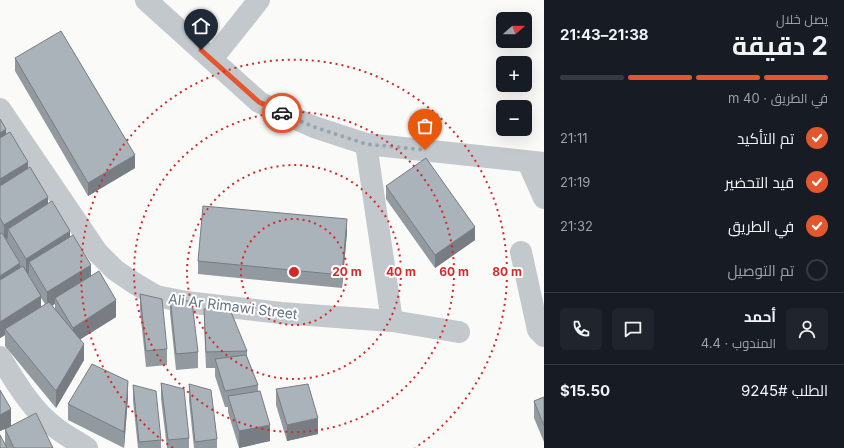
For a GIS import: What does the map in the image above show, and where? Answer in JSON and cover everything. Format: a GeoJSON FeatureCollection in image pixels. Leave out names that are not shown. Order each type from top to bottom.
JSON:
{"type":"FeatureCollection","features":[{"type":"Feature","properties":{"kind":"street"},"geometry":{"type":"LineString","coordinates":[[146,0],[249,94],[269,107],[314,127],[366,144],[536,162],[544,198]]}},
{"type":"Feature","properties":{"kind":"street"},"geometry":{"type":"LineString","coordinates":[[212,59],[259,0]]}},
{"type":"Feature","properties":{"kind":"street","name":"Ali Ar Rimawi Street"},"geometry":{"type":"LineString","coordinates":[[0,109],[97,252],[115,270],[156,296],[186,302],[281,313],[392,321],[459,332]]}},
{"type":"Feature","properties":{"kind":"street"},"geometry":{"type":"LineString","coordinates":[[366,144],[392,321]]}},
{"type":"Feature","properties":{"kind":"street"},"geometry":{"type":"LineString","coordinates":[[522,252],[538,330],[544,336]]}},
{"type":"Feature","properties":{"kind":"street"},"geometry":{"type":"LineString","coordinates":[[0,357],[35,408],[55,428],[87,448]]}},
{"type":"Feature","properties":{"kind":"building"},"geometry":{"type":"Polygon","coordinates":[[[61,31],[135,155],[88,183],[15,58],[61,31]]]}},
{"type":"Feature","properties":{"kind":"building"},"geometry":{"type":"Polygon","coordinates":[[[0,119],[6,129],[0,133],[0,119]]]}},
{"type":"Feature","properties":{"kind":"building"},"geometry":{"type":"Polygon","coordinates":[[[10,132],[28,162],[0,179],[0,138],[10,132]]]}},
{"type":"Feature","properties":{"kind":"building"},"geometry":{"type":"Polygon","coordinates":[[[426,158],[475,227],[435,255],[386,186],[426,158]]]}},
{"type":"Feature","properties":{"kind":"building"},"geometry":{"type":"Polygon","coordinates":[[[30,167],[48,197],[4,225],[0,218],[0,186],[30,167]]]}},
{"type":"Feature","properties":{"kind":"building"},"geometry":{"type":"Polygon","coordinates":[[[52,201],[70,231],[26,259],[8,229],[52,201]]]}},
{"type":"Feature","properties":{"kind":"building"},"geometry":{"type":"Polygon","coordinates":[[[203,206],[347,219],[342,275],[198,261],[203,206]]]}},
{"type":"Feature","properties":{"kind":"building"},"geometry":{"type":"Polygon","coordinates":[[[2,233],[20,263],[0,276],[0,234],[2,233]]]}},
{"type":"Feature","properties":{"kind":"building"},"geometry":{"type":"Polygon","coordinates":[[[73,235],[91,265],[47,292],[29,262],[73,235]]]}},
{"type":"Feature","properties":{"kind":"building"},"geometry":{"type":"Polygon","coordinates":[[[23,266],[41,296],[0,322],[0,280],[23,266]]]}},
{"type":"Feature","properties":{"kind":"building"},"geometry":{"type":"Polygon","coordinates":[[[99,271],[116,300],[73,328],[55,298],[99,271]]]}},
{"type":"Feature","properties":{"kind":"building"},"geometry":{"type":"Polygon","coordinates":[[[140,294],[162,299],[167,349],[146,351],[140,294]]]}},
{"type":"Feature","properties":{"kind":"building"},"geometry":{"type":"Polygon","coordinates":[[[170,297],[192,302],[198,352],[176,354],[170,297]]]}},
{"type":"Feature","properties":{"kind":"building"},"geometry":{"type":"Polygon","coordinates":[[[49,302],[84,344],[56,391],[5,329],[49,302]]]}},
{"type":"Feature","properties":{"kind":"building"},"geometry":{"type":"Polygon","coordinates":[[[229,307],[247,351],[206,352],[204,309],[229,307]]]}},
{"type":"Feature","properties":{"kind":"building"},"geometry":{"type":"Polygon","coordinates":[[[246,355],[258,385],[225,391],[215,359],[246,355]]]}},
{"type":"Feature","properties":{"kind":"building"},"geometry":{"type":"Polygon","coordinates":[[[92,364],[128,381],[124,432],[68,404],[92,364]]]}},
{"type":"Feature","properties":{"kind":"building"},"geometry":{"type":"Polygon","coordinates":[[[161,383],[184,389],[189,438],[168,440],[161,383]]]}},
{"type":"Feature","properties":{"kind":"building"},"geometry":{"type":"Polygon","coordinates":[[[189,384],[211,390],[217,439],[195,442],[189,384]]]}},
{"type":"Feature","properties":{"kind":"building"},"geometry":{"type":"Polygon","coordinates":[[[308,384],[318,418],[287,425],[276,389],[308,384]]]}},
{"type":"Feature","properties":{"kind":"building"},"geometry":{"type":"Polygon","coordinates":[[[133,385],[156,391],[161,440],[139,442],[133,385]]]}},
{"type":"Feature","properties":{"kind":"building"},"geometry":{"type":"Polygon","coordinates":[[[0,390],[11,409],[0,415],[0,390]]]}},
{"type":"Feature","properties":{"kind":"building"},"geometry":{"type":"Polygon","coordinates":[[[260,391],[270,425],[239,431],[228,396],[260,391]]]}},
{"type":"Feature","properties":{"kind":"building"},"geometry":{"type":"Polygon","coordinates":[[[544,397],[544,426],[534,401],[544,397]]]}},
{"type":"Feature","properties":{"kind":"building"},"geometry":{"type":"Polygon","coordinates":[[[36,413],[53,448],[14,448],[5,429],[36,413]]]}},
{"type":"Feature","properties":{"kind":"building"},"geometry":{"type":"Polygon","coordinates":[[[0,435],[7,448],[0,448],[0,435]]]}},
{"type":"Feature","properties":{"kind":"way so far"},"geometry":{"type":"LineString","coordinates":[[282,113],[314,127],[366,144],[425,150]]}},
{"type":"Feature","properties":{"kind":"route"},"geometry":{"type":"LineString","coordinates":[[201,50],[259,102],[282,113]]}}]}
